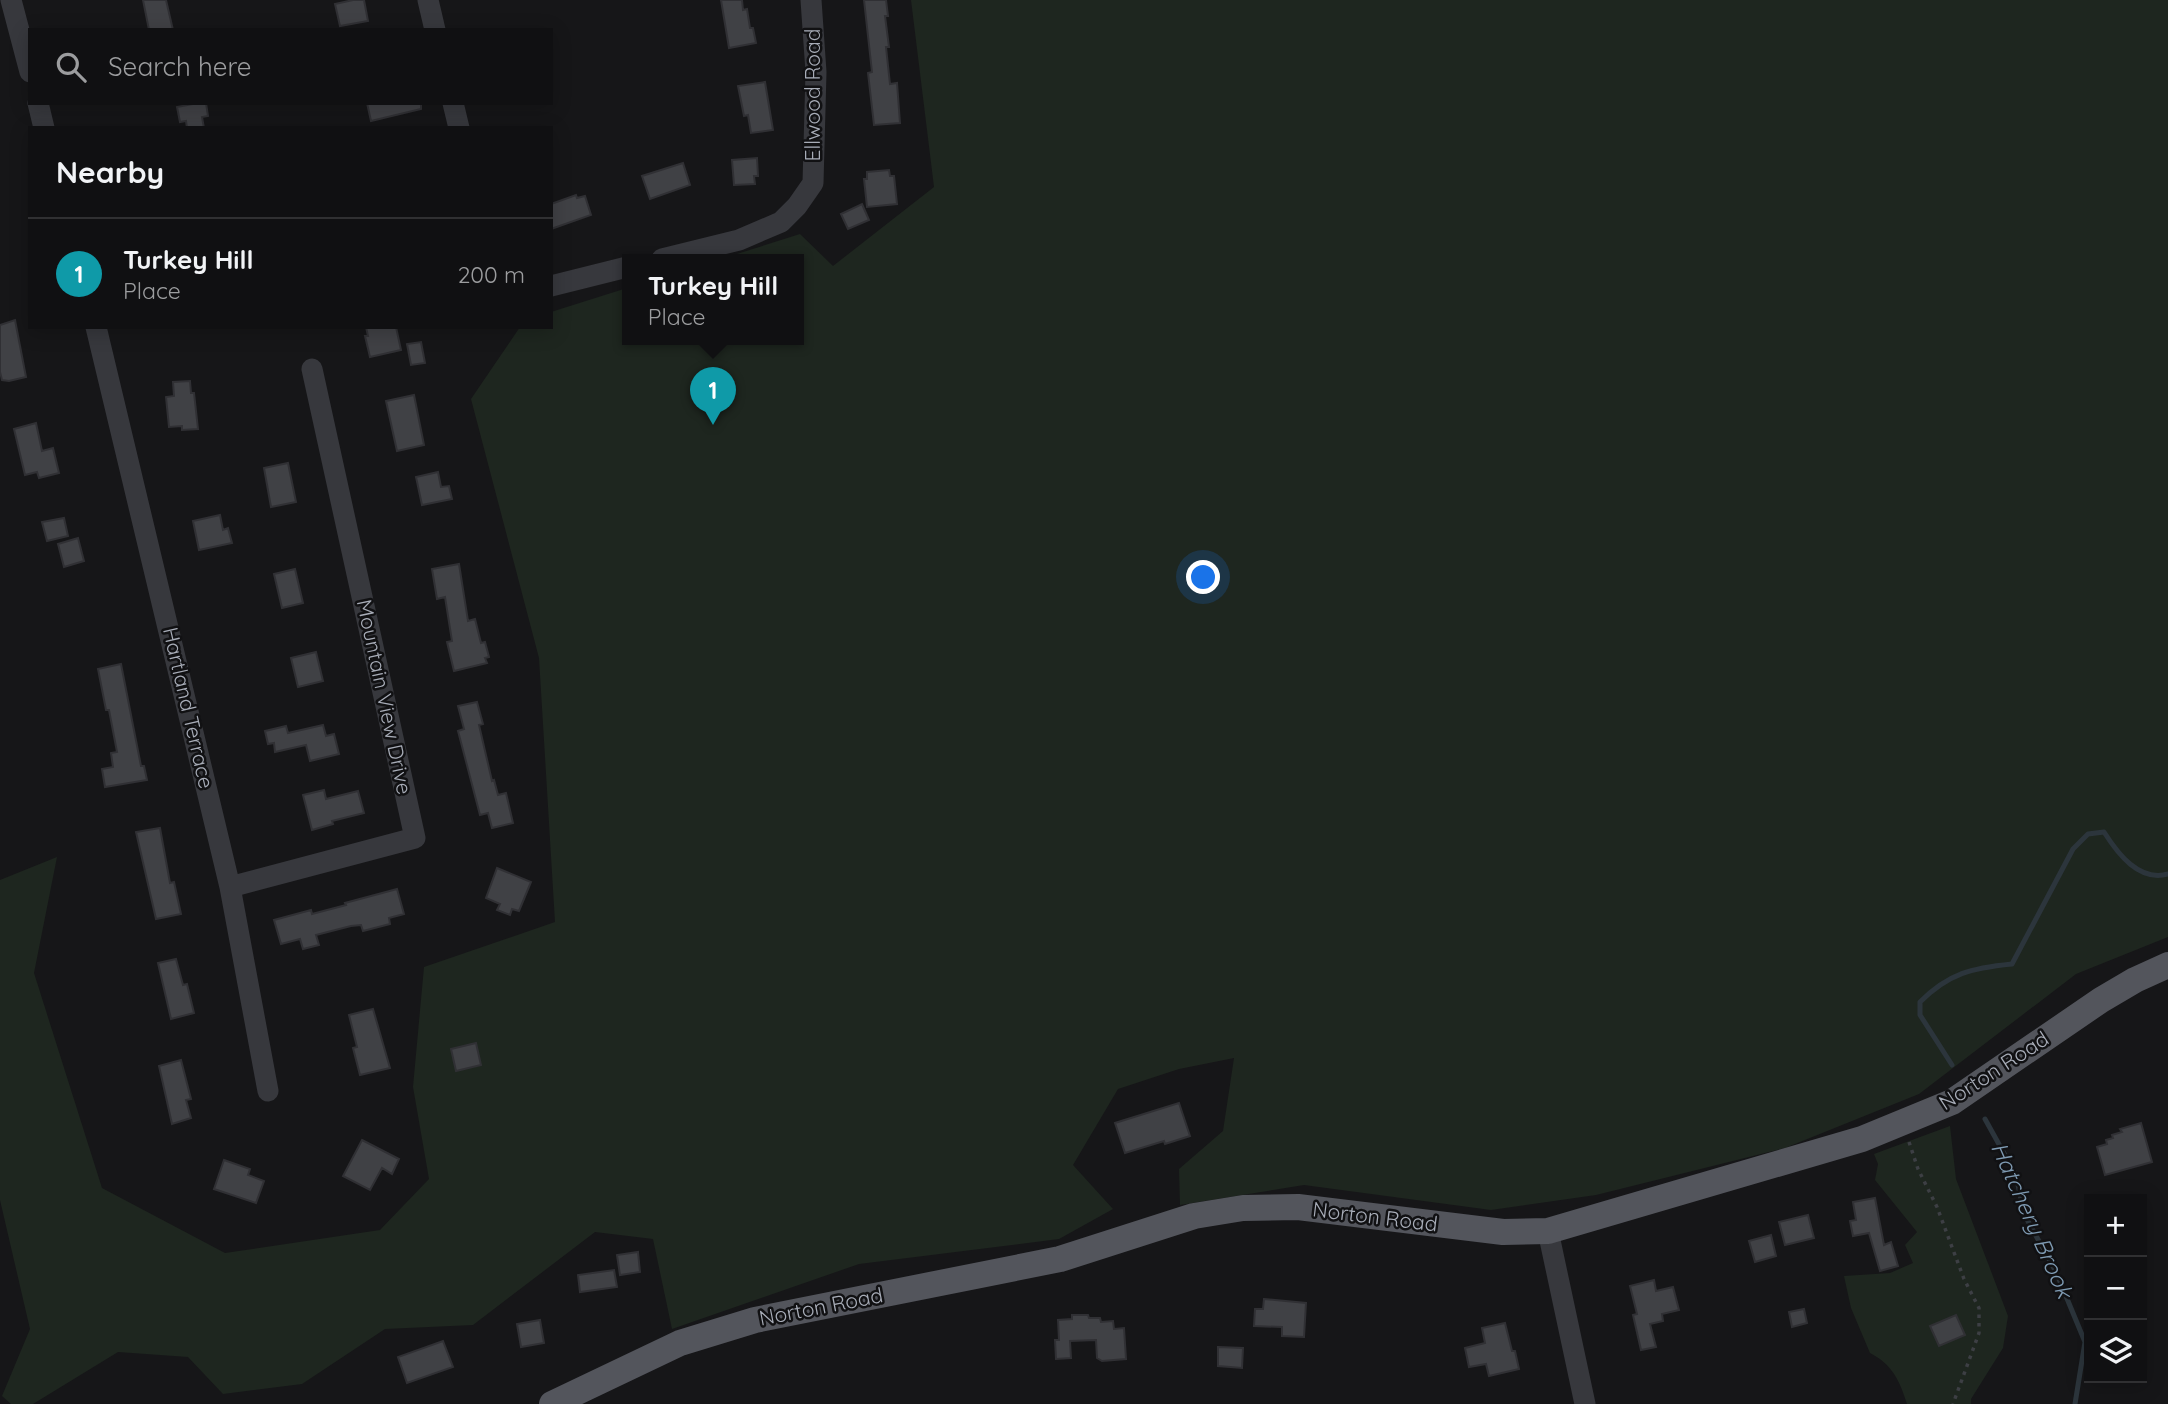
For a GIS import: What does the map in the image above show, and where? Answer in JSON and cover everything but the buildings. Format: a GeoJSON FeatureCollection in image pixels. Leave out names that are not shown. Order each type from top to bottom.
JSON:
{"type":"FeatureCollection","features":[{"type":"Feature","properties":{"kind":"main road","name":"Norton Road"},"geometry":{"type":"LineString","coordinates":[[552,1404],[647,1357],[714,1332],[755,1320],[1060,1259],[1194,1216],[1243,1208],[1298,1207],[1503,1232],[1548,1231],[1862,1139],[1913,1119],[1952,1102],[2101,1000],[2134,980],[2168,965]]}},
{"type":"Feature","properties":{"kind":"street"},"geometry":{"type":"LineString","coordinates":[[11,0],[28,64]]}},
{"type":"Feature","properties":{"kind":"street"},"geometry":{"type":"LineString","coordinates":[[428,0],[435,28]]}},
{"type":"Feature","properties":{"kind":"street","name":"Ellwood Road"},"geometry":{"type":"LineString","coordinates":[[682,254],[739,240],[780,222],[797,206],[813,183],[816,72],[811,0]]}},
{"type":"Feature","properties":{"kind":"street"},"geometry":{"type":"LineString","coordinates":[[38,105],[44,126]]}},
{"type":"Feature","properties":{"kind":"street"},"geometry":{"type":"LineString","coordinates":[[453,105],[458,126]]}},
{"type":"Feature","properties":{"kind":"street"},"geometry":{"type":"LineString","coordinates":[[553,286],[622,268]]}},
{"type":"Feature","properties":{"kind":"street","name":"Hartland Terrace"},"geometry":{"type":"LineString","coordinates":[[96,329],[230,887],[268,1091]]}},
{"type":"Feature","properties":{"kind":"street","name":"Mountain View Drive"},"geometry":{"type":"LineString","coordinates":[[230,887],[415,838],[312,369]]}},
{"type":"Feature","properties":{"kind":"street"},"geometry":{"type":"LineString","coordinates":[[1548,1231],[1585,1404]]}},
{"type":"Feature","properties":{"kind":"path"},"geometry":{"type":"LineString","coordinates":[[1908,1139],[1964,1279],[1979,1308],[1979,1333],[1953,1404]]}},
{"type":"Feature","properties":{"kind":"shaded area"},"geometry":{"type":"Polygon","coordinates":[[[911,0],[2168,0],[2168,937],[2076,974],[1919,1094],[1785,1148],[1596,1195],[1491,1210],[1304,1185],[1180,1205],[1179,1169],[1223,1131],[1234,1058],[1179,1069],[1118,1089],[1073,1165],[1113,1209],[1059,1239],[859,1264],[672,1329],[653,1239],[595,1232],[473,1325],[385,1329],[302,1384],[223,1394],[188,1357],[118,1352],[33,1404],[11,1404],[2,1396],[30,1329],[0,1200],[0,880],[57,857],[34,973],[102,1188],[225,1253],[380,1230],[429,1179],[413,1087],[424,967],[555,922],[539,658],[471,399],[519,329],[553,329],[553,311],[622,290],[622,345],[804,345],[804,254],[737,254],[800,234],[833,266],[934,187],[911,0]]]}},
{"type":"Feature","properties":{"kind":"shaded area"},"geometry":{"type":"Polygon","coordinates":[[[1950,1126],[1956,1179],[2008,1316],[2003,1348],[1971,1399],[1971,1404],[1907,1404],[1894,1374],[1884,1362],[1870,1353],[1851,1308],[1844,1276],[1890,1273],[1913,1263],[1905,1245],[1917,1232],[1875,1180],[1878,1164],[1874,1154],[1950,1126]]]}},
{"type":"Feature","properties":{"kind":"waterway","name":"Hatchery Brook"},"geometry":{"type":"LineString","coordinates":[[1952,1065],[1920,1015],[1920,1002],[1951,978],[1973,970],[2012,964],[2073,849],[2088,834],[2104,832],[2123,857],[2139,870],[2148,874],[2168,874]]}},
{"type":"Feature","properties":{"kind":"waterway","name":"Hatchery Brook"},"geometry":{"type":"LineString","coordinates":[[1985,1119],[2016,1175],[2024,1214],[2056,1272],[2085,1342],[2075,1404]]}},
{"type":"Feature","properties":{"kind":"place","name":"Turkey Hill"},"geometry":{"type":"Point","coordinates":[713,425]}}]}
